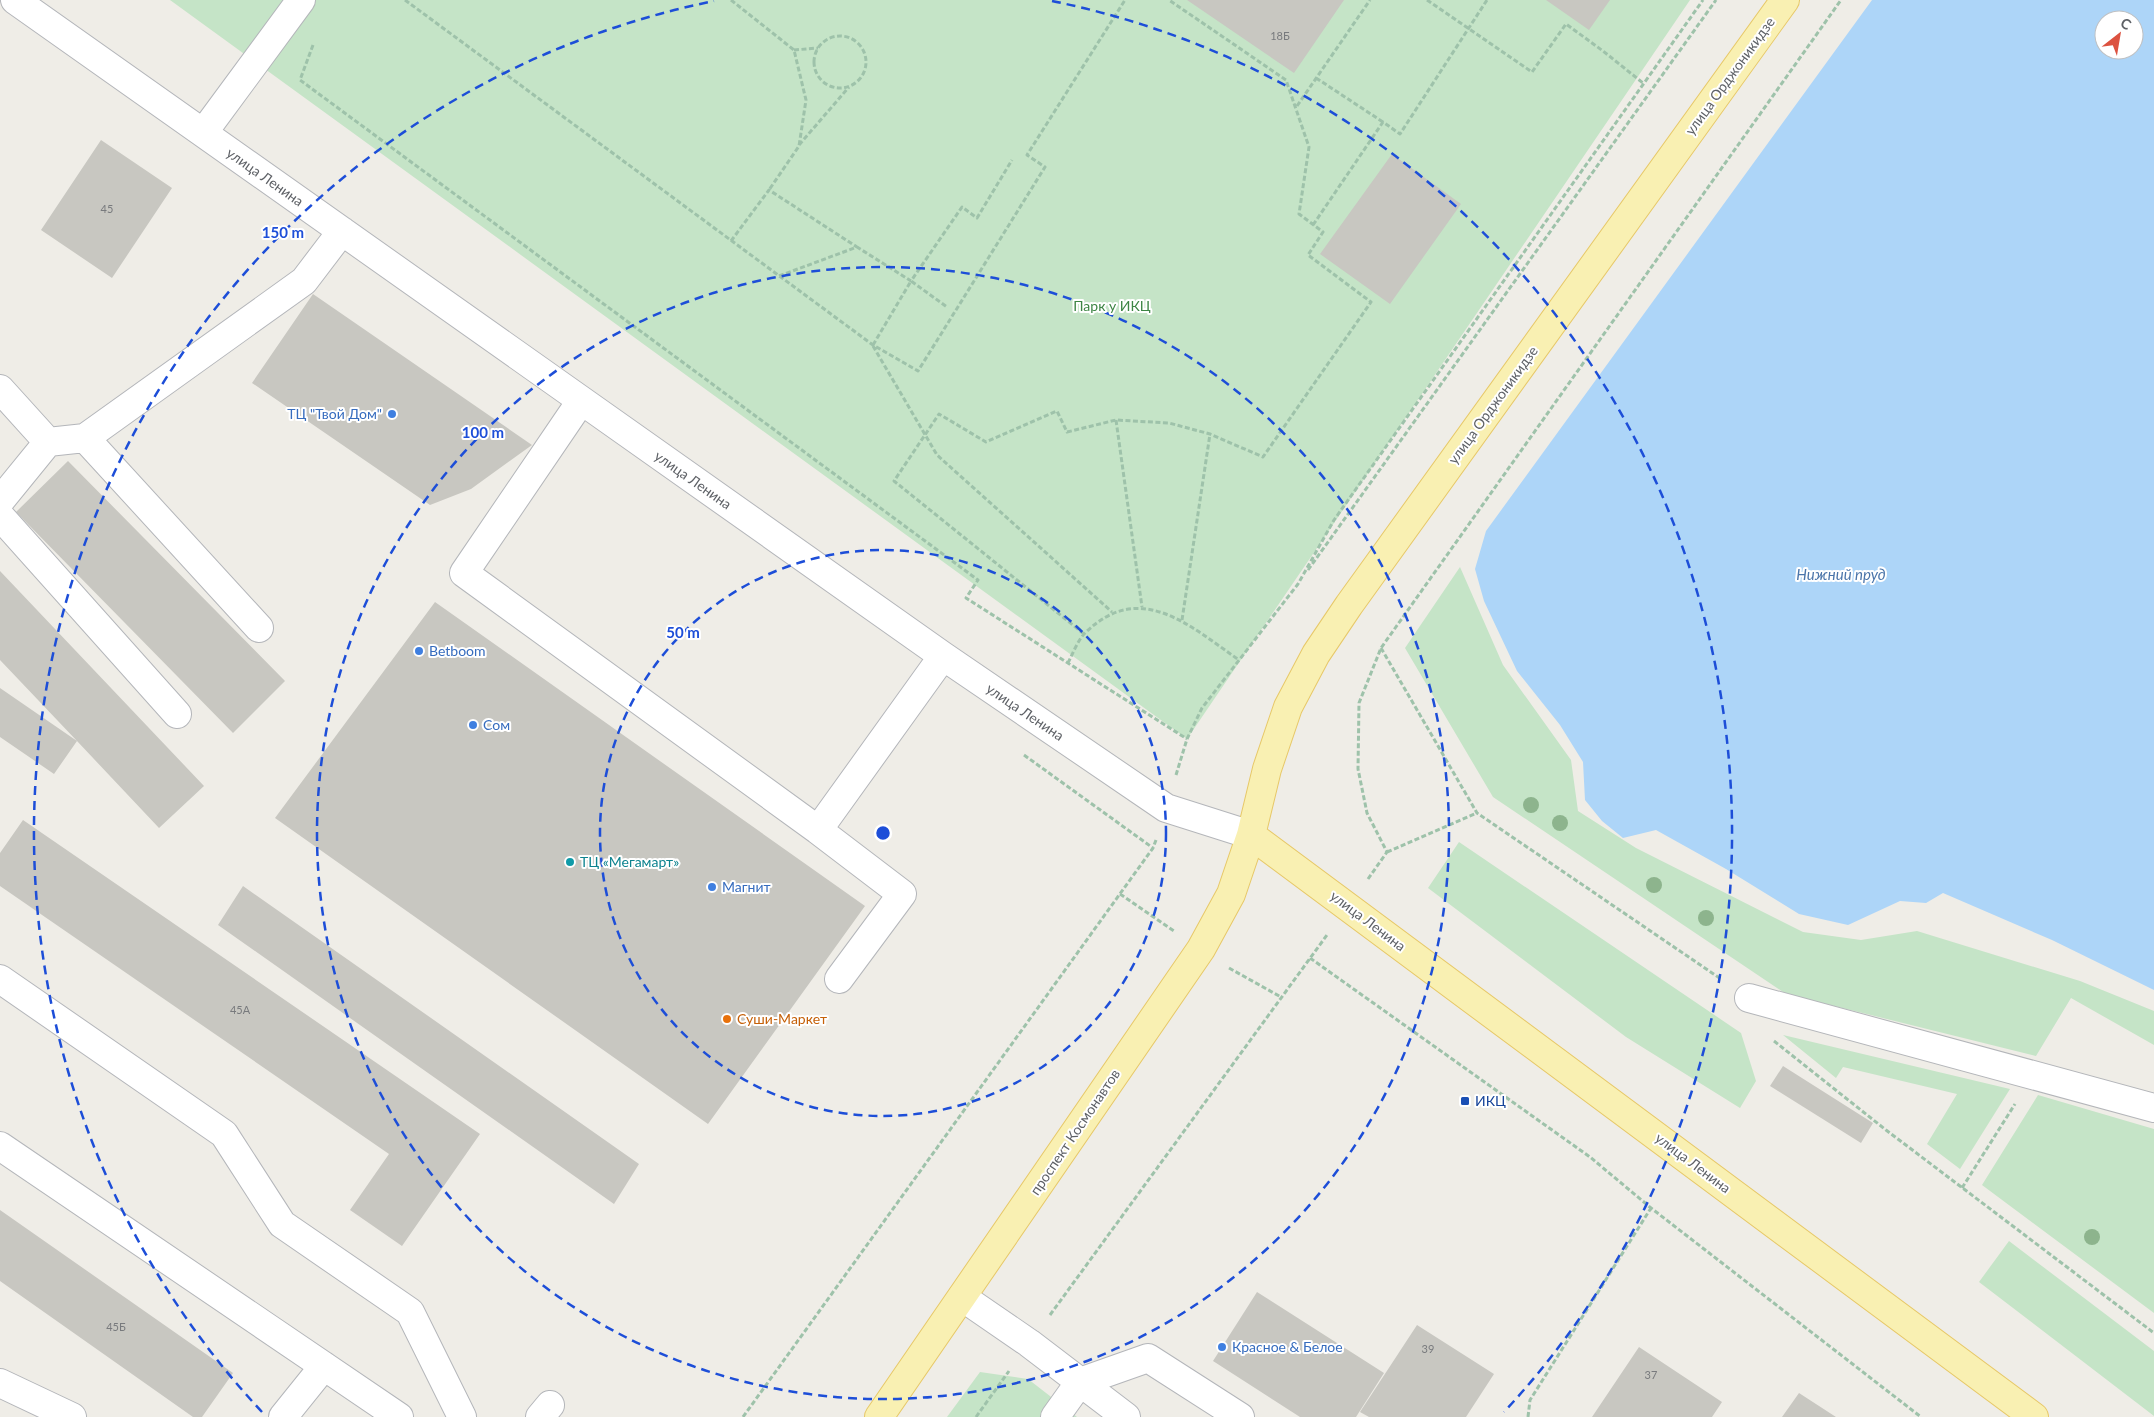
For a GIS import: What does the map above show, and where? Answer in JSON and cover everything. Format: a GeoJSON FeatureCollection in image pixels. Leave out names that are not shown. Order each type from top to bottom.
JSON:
{"type":"FeatureCollection","features":[{"type":"Feature","properties":{"kind":"main road","name":"улица Орджоникидзе"},"geometry":{"type":"LineString","coordinates":[[1252,835],[1268,769],[1288,707],[1316,654],[1348,605],[1785,0]]}},
{"type":"Feature","properties":{"kind":"main road","name":"улица Ленина"},"geometry":{"type":"LineString","coordinates":[[1252,835],[2034,1417]]}},
{"type":"Feature","properties":{"kind":"main road","name":"проспект Космонавтов"},"geometry":{"type":"LineString","coordinates":[[879,1417],[1201,949],[1231,894],[1252,835]]}},
{"type":"Feature","properties":{"kind":"street","name":"улица Ленина"},"geometry":{"type":"LineString","coordinates":[[15,0],[943,656],[1166,808],[1252,835]]}},
{"type":"Feature","properties":{"kind":"street"},"geometry":{"type":"LineString","coordinates":[[203,133],[301,0]]}},
{"type":"Feature","properties":{"kind":"street"},"geometry":{"type":"LineString","coordinates":[[0,501],[48,442],[85,438],[304,281],[342,232]]}},
{"type":"Feature","properties":{"kind":"street"},"geometry":{"type":"LineString","coordinates":[[0,389],[48,442]]}},
{"type":"Feature","properties":{"kind":"street"},"geometry":{"type":"LineString","coordinates":[[581,401],[464,573],[818,830],[902,894],[839,979]]}},
{"type":"Feature","properties":{"kind":"street"},"geometry":{"type":"LineString","coordinates":[[85,438],[259,628]]}},
{"type":"Feature","properties":{"kind":"street"},"geometry":{"type":"LineString","coordinates":[[0,516],[177,714]]}},
{"type":"Feature","properties":{"kind":"street"},"geometry":{"type":"LineString","coordinates":[[818,830],[943,656]]}},
{"type":"Feature","properties":{"kind":"street"},"geometry":{"type":"LineString","coordinates":[[0,979],[224,1134],[282,1224],[410,1312],[462,1417]]}},
{"type":"Feature","properties":{"kind":"street"},"geometry":{"type":"LineString","coordinates":[[1749,998],[2035,1074],[2154,1108]]}},
{"type":"Feature","properties":{"kind":"street"},"geometry":{"type":"LineString","coordinates":[[0,1146],[399,1417]]}},
{"type":"Feature","properties":{"kind":"street"},"geometry":{"type":"LineString","coordinates":[[962,1297],[1029,1344],[1126,1417]]}},
{"type":"Feature","properties":{"kind":"street"},"geometry":{"type":"LineString","coordinates":[[1055,1417],[1080,1382],[1148,1358],[1240,1417]]}},
{"type":"Feature","properties":{"kind":"street"},"geometry":{"type":"LineString","coordinates":[[283,1417],[324,1366]]}},
{"type":"Feature","properties":{"kind":"street"},"geometry":{"type":"LineString","coordinates":[[0,1383],[72,1417]]}},
{"type":"Feature","properties":{"kind":"path"},"geometry":{"type":"LineString","coordinates":[[405,0],[873,345],[918,370],[1045,167],[1027,155],[1125,0]]}},
{"type":"Feature","properties":{"kind":"path"},"geometry":{"type":"LineString","coordinates":[[731,0],[794,50],[806,100],[799,146]]}},
{"type":"Feature","properties":{"kind":"path"},"geometry":{"type":"LineString","coordinates":[[1084,634],[894,481],[939,414],[986,442],[1057,411],[1067,432],[1116,420],[1168,424],[1210,434],[1263,457],[1370,302],[1308,255],[1323,232],[1299,214],[1309,147],[1297,106],[1286,80],[1169,0]]}},
{"type":"Feature","properties":{"kind":"path"},"geometry":{"type":"LineString","coordinates":[[1297,106],[1370,0]]}},
{"type":"Feature","properties":{"kind":"path"},"geometry":{"type":"LineString","coordinates":[[1426,0],[1532,72],[1566,24],[1643,83]]}},
{"type":"Feature","properties":{"kind":"path"},"geometry":{"type":"LineString","coordinates":[[1316,78],[1400,134],[1487,0]]}},
{"type":"Feature","properties":{"kind":"path"},"geometry":{"type":"LineString","coordinates":[[1298,584],[1334,520],[1703,0]]}},
{"type":"Feature","properties":{"kind":"path"},"geometry":{"type":"LineString","coordinates":[[743,1417],[1153,848],[1187,739],[1202,708],[1298,584],[1716,0]]}},
{"type":"Feature","properties":{"kind":"path"},"geometry":{"type":"LineString","coordinates":[[1387,852],[1367,813],[1358,770],[1358,703],[1381,648],[1841,0]]}},
{"type":"Feature","properties":{"kind":"path"},"geometry":{"type":"LineString","coordinates":[[316,36],[300,80],[978,580],[966,598],[1187,739]]}},
{"type":"Feature","properties":{"kind":"path"},"geometry":{"type":"LineString","coordinates":[[731,241],[799,146],[850,86],[863,75],[866,66],[863,49],[849,38],[840,37],[824,42],[818,48],[814,64],[820,79],[834,87],[850,86]]}},
{"type":"Feature","properties":{"kind":"path"},"geometry":{"type":"LineString","coordinates":[[794,50],[818,48]]}},
{"type":"Feature","properties":{"kind":"path"},"geometry":{"type":"LineString","coordinates":[[1313,225],[1383,122]]}},
{"type":"Feature","properties":{"kind":"path"},"geometry":{"type":"LineString","coordinates":[[873,345],[911,281],[962,207],[977,218],[1012,160]]}},
{"type":"Feature","properties":{"kind":"path"},"geometry":{"type":"LineString","coordinates":[[769,190],[911,281],[948,307]]}},
{"type":"Feature","properties":{"kind":"path"},"geometry":{"type":"LineString","coordinates":[[778,276],[857,248]]}},
{"type":"Feature","properties":{"kind":"path"},"geometry":{"type":"LineString","coordinates":[[873,345],[937,456],[1112,612]]}},
{"type":"Feature","properties":{"kind":"path"},"geometry":{"type":"LineString","coordinates":[[1116,420],[1142,607]]}},
{"type":"Feature","properties":{"kind":"path"},"geometry":{"type":"LineString","coordinates":[[1182,620],[1210,434]]}},
{"type":"Feature","properties":{"kind":"path"},"geometry":{"type":"LineString","coordinates":[[1068,662],[1084,634],[1112,612],[1142,607],[1182,620],[1239,660]]}},
{"type":"Feature","properties":{"kind":"path"},"geometry":{"type":"LineString","coordinates":[[1381,648],[1477,813],[1749,998],[1768,1037],[1962,1188],[2154,1333]]}},
{"type":"Feature","properties":{"kind":"path"},"geometry":{"type":"LineString","coordinates":[[976,1417],[1387,852],[1477,813]]}},
{"type":"Feature","properties":{"kind":"path"},"geometry":{"type":"LineString","coordinates":[[1310,958],[1590,1157],[1651,1208],[1921,1417]]}},
{"type":"Feature","properties":{"kind":"path"},"geometry":{"type":"LineString","coordinates":[[1962,1188],[2035,1074]]}},
{"type":"Feature","properties":{"kind":"path"},"geometry":{"type":"LineString","coordinates":[[1528,1417],[1530,1400],[1651,1208]]}},
{"type":"Feature","properties":{"kind":"green space","name":"Парк у ИКЦ"},"geometry":{"type":"Polygon","coordinates":[[[170,0],[1690,0],[1187,739],[170,0]]]}},
{"type":"Feature","properties":{"kind":"green space"},"geometry":{"type":"Polygon","coordinates":[[[1460,567],[1503,665],[1571,760],[1578,811],[1636,848],[1803,932],[1861,940],[1917,931],[2080,981],[2154,1011],[2154,1045],[2071,998],[2036,1056],[1786,994],[1493,797],[1405,648],[1460,567]]]}},
{"type":"Feature","properties":{"kind":"green space"},"geometry":{"type":"Polygon","coordinates":[[[1459,842],[1741,1033],[1756,1081],[1740,1108],[1626,1037],[1428,888],[1459,842]]]}},
{"type":"Feature","properties":{"kind":"green space"},"geometry":{"type":"Polygon","coordinates":[[[1783,1035],[2010,1089],[1960,1169],[1927,1144],[1957,1094],[1843,1067],[1836,1078],[1783,1035]]]}},
{"type":"Feature","properties":{"kind":"green space"},"geometry":{"type":"Polygon","coordinates":[[[2038,1095],[2154,1129],[2154,1313],[1982,1185],[2038,1095]]]}},
{"type":"Feature","properties":{"kind":"green space"},"geometry":{"type":"Polygon","coordinates":[[[2009,1241],[2154,1351],[2154,1416],[1979,1282],[2009,1241]]]}},
{"type":"Feature","properties":{"kind":"green space"},"geometry":{"type":"Polygon","coordinates":[[[980,1372],[1028,1379],[1077,1417],[947,1417],[980,1372]]]}},
{"type":"Feature","properties":{"kind":"water","name":"Нижний пруд"},"geometry":{"type":"Polygon","coordinates":[[[1872,0],[2154,0],[2154,990],[2052,940],[1943,893],[1926,903],[1900,901],[1848,925],[1799,914],[1726,869],[1656,830],[1623,838],[1602,821],[1585,800],[1583,762],[1560,725],[1517,671],[1484,601],[1475,569],[1486,531],[1872,0]]]}},
{"type":"Feature","properties":{"kind":"building"},"geometry":{"type":"Polygon","coordinates":[[[1187,0],[1344,0],[1294,73],[1187,0]]]}},
{"type":"Feature","properties":{"kind":"building"},"geometry":{"type":"Polygon","coordinates":[[[1546,0],[1610,0],[1589,30],[1546,0]]]}},
{"type":"Feature","properties":{"kind":"building"},"geometry":{"type":"Polygon","coordinates":[[[101,140],[172,188],[112,278],[41,230],[101,140]]]}},
{"type":"Feature","properties":{"kind":"building"},"geometry":{"type":"Polygon","coordinates":[[[1392,154],[1461,204],[1390,304],[1320,254],[1392,154]]]}},
{"type":"Feature","properties":{"kind":"building","name":"ТЦ \"Твой Дом\""},"geometry":{"type":"Polygon","coordinates":[[[313,294],[532,445],[471,489],[430,505],[252,383],[313,294]]]}},
{"type":"Feature","properties":{"kind":"building"},"geometry":{"type":"Polygon","coordinates":[[[68,461],[285,681],[233,733],[16,512],[68,461]]]}},
{"type":"Feature","properties":{"kind":"building"},"geometry":{"type":"Polygon","coordinates":[[[0,571],[204,786],[159,828],[0,660],[0,571]]]}},
{"type":"Feature","properties":{"kind":"building","name":"ТЦ «Мегамарт»"},"geometry":{"type":"Polygon","coordinates":[[[435,602],[865,906],[708,1124],[275,818],[435,602]]]}},
{"type":"Feature","properties":{"kind":"building"},"geometry":{"type":"Polygon","coordinates":[[[0,688],[77,741],[54,774],[0,737],[0,688]]]}},
{"type":"Feature","properties":{"kind":"building"},"geometry":{"type":"Polygon","coordinates":[[[23,820],[480,1134],[402,1246],[350,1210],[389,1154],[0,886],[0,853],[23,820]]]}},
{"type":"Feature","properties":{"kind":"building"},"geometry":{"type":"Polygon","coordinates":[[[243,886],[639,1164],[614,1204],[218,925],[243,886]]]}},
{"type":"Feature","properties":{"kind":"building"},"geometry":{"type":"Polygon","coordinates":[[[1783,1066],[1873,1123],[1861,1143],[1770,1086],[1783,1066]]]}},
{"type":"Feature","properties":{"kind":"building"},"geometry":{"type":"Polygon","coordinates":[[[0,1210],[233,1373],[202,1417],[193,1417],[0,1281],[0,1210]]]}},
{"type":"Feature","properties":{"kind":"building"},"geometry":{"type":"Polygon","coordinates":[[[1257,1292],[1384,1373],[1356,1417],[1300,1417],[1213,1361],[1257,1292]]]}},
{"type":"Feature","properties":{"kind":"building"},"geometry":{"type":"Polygon","coordinates":[[[1417,1325],[1494,1374],[1466,1417],[1369,1417],[1360,1412],[1417,1325]]]}},
{"type":"Feature","properties":{"kind":"building"},"geometry":{"type":"Polygon","coordinates":[[[1639,1347],[1722,1402],[1712,1417],[1592,1417],[1639,1347]]]}},
{"type":"Feature","properties":{"kind":"building"},"geometry":{"type":"Polygon","coordinates":[[[1799,1393],[1836,1417],[1782,1417],[1799,1393]]]}},
{"type":"Feature","properties":{"kind":"place","name":"ТЦ \"Твой Дом\""},"geometry":{"type":"Point","coordinates":[392,414]}},
{"type":"Feature","properties":{"kind":"place","name":"Betboom"},"geometry":{"type":"Point","coordinates":[419,651]}},
{"type":"Feature","properties":{"kind":"place","name":"Сом"},"geometry":{"type":"Point","coordinates":[473,725]}},
{"type":"Feature","properties":{"kind":"place","name":"ТЦ «Мегамарт»"},"geometry":{"type":"Point","coordinates":[570,862]}},
{"type":"Feature","properties":{"kind":"place","name":"Магнит"},"geometry":{"type":"Point","coordinates":[712,887]}},
{"type":"Feature","properties":{"kind":"place","name":"Суши-Маркет"},"geometry":{"type":"Point","coordinates":[727,1019]}},
{"type":"Feature","properties":{"kind":"place","name":"ИКЦ"},"geometry":{"type":"Point","coordinates":[1465,1101]}},
{"type":"Feature","properties":{"kind":"place","name":"Красное & Белое"},"geometry":{"type":"Point","coordinates":[1222,1347]}}]}
